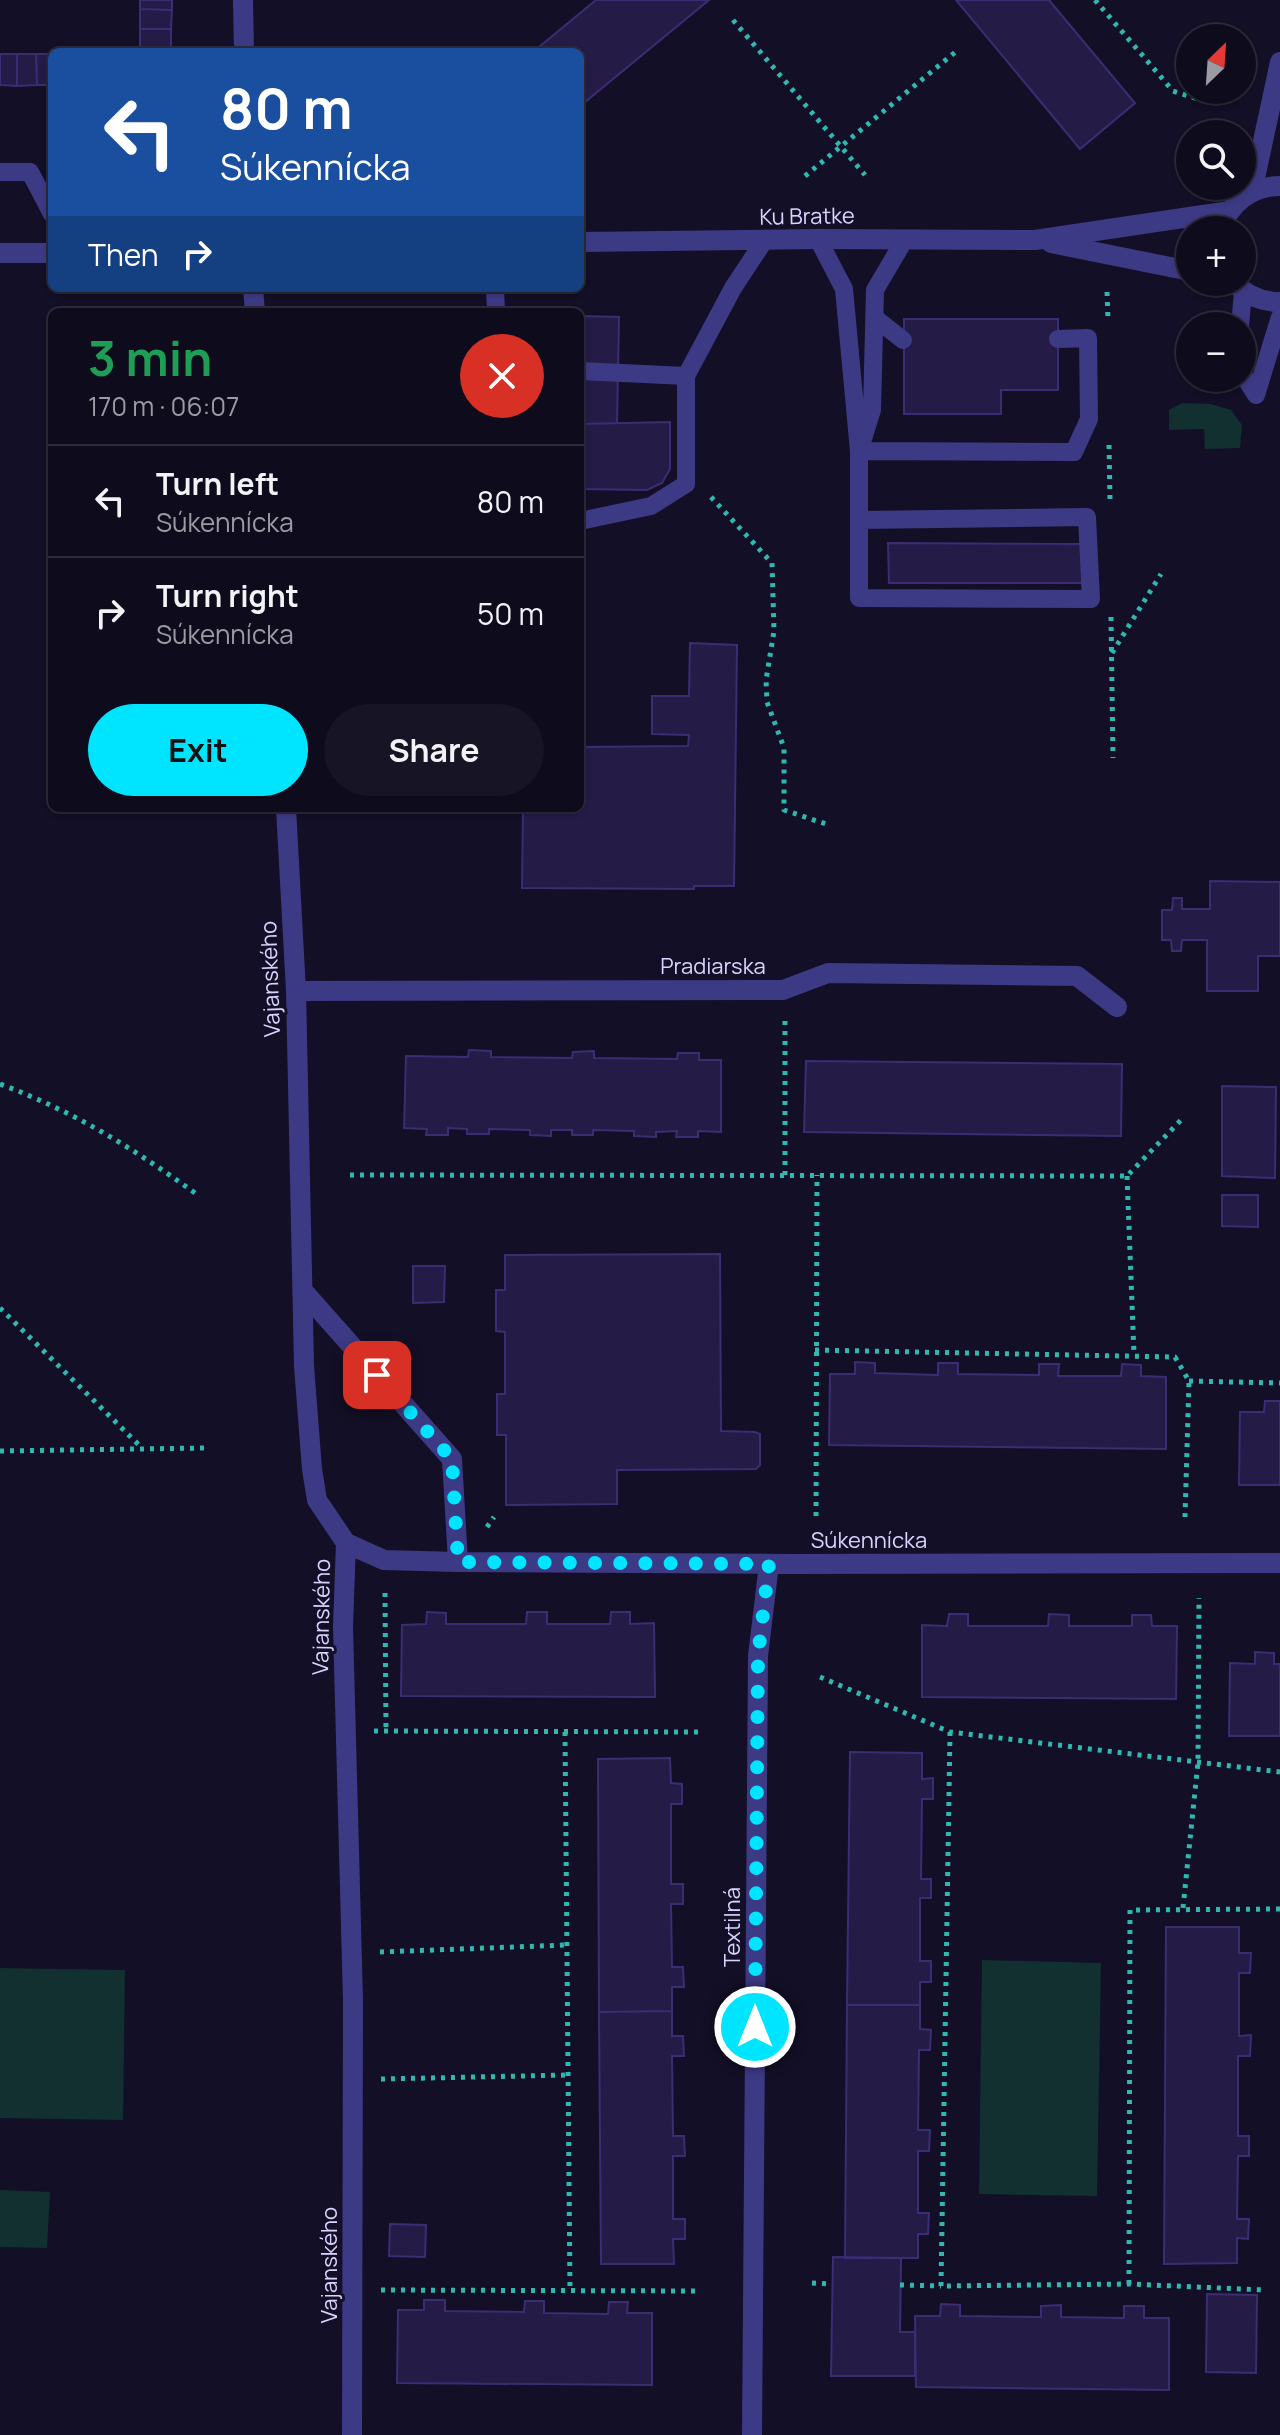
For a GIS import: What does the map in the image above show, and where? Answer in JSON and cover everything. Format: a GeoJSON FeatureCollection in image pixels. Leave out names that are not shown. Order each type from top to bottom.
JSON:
{"type":"FeatureCollection","features":[{"type":"Feature","properties":{"kind":"street"},"geometry":{"type":"LineString","coordinates":[[243,0],[244,48]]}},
{"type":"Feature","properties":{"kind":"street"},"geometry":{"type":"LineString","coordinates":[[1256,173],[1280,62]]}},
{"type":"Feature","properties":{"kind":"street"},"geometry":{"type":"LineString","coordinates":[[1256,190],[1280,186]]}},
{"type":"Feature","properties":{"kind":"street"},"geometry":{"type":"LineString","coordinates":[[1229,216],[1244,200]]}},
{"type":"Feature","properties":{"kind":"street","name":"Ku Bratke"},"geometry":{"type":"LineString","coordinates":[[584,242],[1035,240],[1176,225]]}},
{"type":"Feature","properties":{"kind":"street","name":"Ku Bratke"},"geometry":{"type":"LineString","coordinates":[[1035,240],[1176,268]]}},
{"type":"Feature","properties":{"kind":"street"},"geometry":{"type":"LineString","coordinates":[[0,253],[48,253]]}},
{"type":"Feature","properties":{"kind":"street"},"geometry":{"type":"LineString","coordinates":[[1255,296],[1265,301],[1280,302]]}},
{"type":"Feature","properties":{"kind":"street","name":"Vajanského"},"geometry":{"type":"LineString","coordinates":[[286,812],[296,991],[304,1366],[312,1469],[317,1500],[346,1543],[343,1627],[352,1953],[352,2435]]}},
{"type":"Feature","properties":{"kind":"street","name":"Pradiarska"},"geometry":{"type":"LineString","coordinates":[[296,991],[783,990],[828,973],[1077,976],[1117,1007]]}},
{"type":"Feature","properties":{"kind":"street"},"geometry":{"type":"LineString","coordinates":[[303,1291],[452,1459],[458,1562]]}},
{"type":"Feature","properties":{"kind":"street","name":"Súkennícka"},"geometry":{"type":"LineString","coordinates":[[346,1543],[384,1560],[458,1562],[1280,1563]]}},
{"type":"Feature","properties":{"kind":"street","name":"Textilná"},"geometry":{"type":"LineString","coordinates":[[752,2435],[758,1656],[769,1564]]}},
{"type":"Feature","properties":{"kind":"lane"},"geometry":{"type":"LineString","coordinates":[[0,172],[30,172],[48,206]]}},
{"type":"Feature","properties":{"kind":"lane"},"geometry":{"type":"LineString","coordinates":[[818,239],[844,289],[859,451],[859,520],[859,598],[1091,599],[1087,517],[859,520]]}},
{"type":"Feature","properties":{"kind":"lane"},"geometry":{"type":"LineString","coordinates":[[859,451],[872,410],[875,290],[905,239]]}},
{"type":"Feature","properties":{"kind":"lane"},"geometry":{"type":"LineString","coordinates":[[584,520],[651,506],[686,484],[686,376],[733,288],[764,241]]}},
{"type":"Feature","properties":{"kind":"lane"},"geometry":{"type":"LineString","coordinates":[[1254,392],[1256,395],[1280,317]]}},
{"type":"Feature","properties":{"kind":"lane"},"geometry":{"type":"LineString","coordinates":[[875,318],[903,340]]}},
{"type":"Feature","properties":{"kind":"lane"},"geometry":{"type":"LineString","coordinates":[[859,451],[1074,452],[1089,419],[1088,338],[1058,339]]}},
{"type":"Feature","properties":{"kind":"lane"},"geometry":{"type":"LineString","coordinates":[[584,371],[686,376]]}},
{"type":"Feature","properties":{"kind":"path"},"geometry":{"type":"LineString","coordinates":[[1095,0],[1176,92]]}},
{"type":"Feature","properties":{"kind":"path"},"geometry":{"type":"LineString","coordinates":[[733,20],[865,175]]}},
{"type":"Feature","properties":{"kind":"path"},"geometry":{"type":"LineString","coordinates":[[805,176],[959,49]]}},
{"type":"Feature","properties":{"kind":"path"},"geometry":{"type":"LineString","coordinates":[[686,484],[706,491],[772,563],[774,631],[766,680],[767,702],[784,748],[784,810],[829,825]]}},
{"type":"Feature","properties":{"kind":"path"},"geometry":{"type":"LineString","coordinates":[[1112,654],[1161,574]]}},
{"type":"Feature","properties":{"kind":"path"},"geometry":{"type":"LineString","coordinates":[[783,990],[786,1020],[785,1175]]}},
{"type":"Feature","properties":{"kind":"path"},"geometry":{"type":"LineString","coordinates":[[0,1084],[96,1126],[195,1193]]}},
{"type":"Feature","properties":{"kind":"path"},"geometry":{"type":"LineString","coordinates":[[350,1175],[1127,1176],[1182,1119]]}},
{"type":"Feature","properties":{"kind":"path"},"geometry":{"type":"LineString","coordinates":[[816,1516],[817,1175]]}},
{"type":"Feature","properties":{"kind":"path"},"geometry":{"type":"LineString","coordinates":[[1127,1176],[1134,1355]]}},
{"type":"Feature","properties":{"kind":"path"},"geometry":{"type":"LineString","coordinates":[[0,1308],[143,1449]]}},
{"type":"Feature","properties":{"kind":"path"},"geometry":{"type":"LineString","coordinates":[[815,1350],[1175,1357],[1189,1381],[1185,1517]]}},
{"type":"Feature","properties":{"kind":"path"},"geometry":{"type":"LineString","coordinates":[[1189,1381],[1280,1383]]}},
{"type":"Feature","properties":{"kind":"path"},"geometry":{"type":"LineString","coordinates":[[0,1451],[204,1448]]}},
{"type":"Feature","properties":{"kind":"path"},"geometry":{"type":"LineString","coordinates":[[385,1593],[386,1731]]}},
{"type":"Feature","properties":{"kind":"path"},"geometry":{"type":"LineString","coordinates":[[1183,1908],[1198,1762],[1199,1598]]}},
{"type":"Feature","properties":{"kind":"path"},"geometry":{"type":"LineString","coordinates":[[820,1677],[950,1732],[1280,1772]]}},
{"type":"Feature","properties":{"kind":"path"},"geometry":{"type":"LineString","coordinates":[[345,1731],[704,1732]]}},
{"type":"Feature","properties":{"kind":"path"},"geometry":{"type":"LineString","coordinates":[[565,1732],[570,2292]]}},
{"type":"Feature","properties":{"kind":"path"},"geometry":{"type":"LineString","coordinates":[[941,2286],[950,1732]]}},
{"type":"Feature","properties":{"kind":"path"},"geometry":{"type":"LineString","coordinates":[[1129,2284],[1130,1910],[1280,1909]]}},
{"type":"Feature","properties":{"kind":"path"},"geometry":{"type":"LineString","coordinates":[[352,1953],[567,1945]]}},
{"type":"Feature","properties":{"kind":"path"},"geometry":{"type":"LineString","coordinates":[[353,2079],[568,2075]]}},
{"type":"Feature","properties":{"kind":"path"},"geometry":{"type":"LineString","coordinates":[[812,2283],[832,2284]]}},
{"type":"Feature","properties":{"kind":"path"},"geometry":{"type":"LineString","coordinates":[[900,2285],[1129,2284],[1265,2290]]}},
{"type":"Feature","properties":{"kind":"path"},"geometry":{"type":"LineString","coordinates":[[381,2290],[699,2291]]}},
{"type":"Feature","properties":{"kind":"green space"},"geometry":{"type":"Polygon","coordinates":[[[1182,403],[1211,404],[1231,410],[1242,425],[1240,448],[1205,449],[1204,429],[1169,430],[1169,410],[1182,403]]]}},
{"type":"Feature","properties":{"kind":"green space"},"geometry":{"type":"Polygon","coordinates":[[[982,1960],[1101,1963],[1097,2196],[979,2194],[982,1960]]]}},
{"type":"Feature","properties":{"kind":"green space"},"geometry":{"type":"Polygon","coordinates":[[[0,1968],[125,1970],[123,2120],[0,2118],[0,1968]]]}},
{"type":"Feature","properties":{"kind":"green space"},"geometry":{"type":"Polygon","coordinates":[[[0,2190],[50,2192],[47,2248],[0,2247],[0,2190]]]}},
{"type":"Feature","properties":{"kind":"building"},"geometry":{"type":"Polygon","coordinates":[[[140,0],[172,0],[172,10],[140,9],[140,0]]]}},
{"type":"Feature","properties":{"kind":"building"},"geometry":{"type":"Polygon","coordinates":[[[596,0],[709,0],[585,102],[584,48],[539,47],[596,0]]]}},
{"type":"Feature","properties":{"kind":"building"},"geometry":{"type":"Polygon","coordinates":[[[956,0],[1049,0],[1135,103],[1080,149],[956,0]]]}},
{"type":"Feature","properties":{"kind":"building"},"geometry":{"type":"Polygon","coordinates":[[[140,9],[172,10],[171,29],[140,29],[140,9]]]}},
{"type":"Feature","properties":{"kind":"building"},"geometry":{"type":"Polygon","coordinates":[[[140,29],[171,29],[171,48],[140,48],[140,29]]]}},
{"type":"Feature","properties":{"kind":"building"},"geometry":{"type":"Polygon","coordinates":[[[0,54],[17,54],[17,86],[0,85],[0,54]]]}},
{"type":"Feature","properties":{"kind":"building"},"geometry":{"type":"Polygon","coordinates":[[[17,54],[36,54],[37,85],[17,86],[17,54]]]}},
{"type":"Feature","properties":{"kind":"building"},"geometry":{"type":"Polygon","coordinates":[[[36,54],[48,54],[48,85],[37,85],[36,54]]]}},
{"type":"Feature","properties":{"kind":"building"},"geometry":{"type":"Polygon","coordinates":[[[584,316],[619,317],[617,424],[584,424],[584,316]]]}},
{"type":"Feature","properties":{"kind":"building"},"geometry":{"type":"Polygon","coordinates":[[[904,319],[1058,319],[1058,390],[1001,390],[1001,414],[904,414],[904,319]]]}},
{"type":"Feature","properties":{"kind":"building"},"geometry":{"type":"Polygon","coordinates":[[[670,422],[670,469],[662,483],[647,490],[584,489],[584,424],[670,422]]]}},
{"type":"Feature","properties":{"kind":"building"},"geometry":{"type":"Polygon","coordinates":[[[888,543],[1082,544],[1082,583],[889,583],[888,543]]]}},
{"type":"Feature","properties":{"kind":"building"},"geometry":{"type":"Polygon","coordinates":[[[690,643],[737,645],[734,886],[694,886],[694,889],[522,888],[523,812],[584,812],[584,747],[688,746],[689,735],[652,734],[652,696],[689,696],[690,643]]]}},
{"type":"Feature","properties":{"kind":"building"},"geometry":{"type":"Polygon","coordinates":[[[1210,881],[1280,882],[1280,956],[1258,956],[1258,991],[1207,991],[1207,940],[1182,940],[1181,951],[1172,951],[1171,940],[1162,940],[1162,910],[1172,910],[1173,898],[1182,898],[1182,909],[1210,909],[1210,881]]]}},
{"type":"Feature","properties":{"kind":"building"},"geometry":{"type":"Polygon","coordinates":[[[469,1050],[491,1051],[491,1057],[572,1058],[573,1052],[594,1051],[594,1058],[677,1059],[678,1053],[699,1053],[699,1060],[721,1060],[721,1132],[698,1131],[698,1137],[676,1137],[677,1131],[656,1132],[656,1137],[634,1136],[634,1131],[593,1130],[593,1135],[572,1135],[572,1130],[551,1130],[551,1136],[530,1135],[530,1130],[489,1129],[489,1134],[467,1134],[467,1129],[448,1128],[448,1135],[426,1135],[427,1129],[404,1128],[406,1056],[468,1057],[469,1050]]]}},
{"type":"Feature","properties":{"kind":"building"},"geometry":{"type":"Polygon","coordinates":[[[806,1061],[1122,1064],[1121,1136],[804,1132],[806,1061]]]}},
{"type":"Feature","properties":{"kind":"building"},"geometry":{"type":"Polygon","coordinates":[[[1222,1086],[1276,1087],[1275,1178],[1222,1176],[1222,1086]]]}},
{"type":"Feature","properties":{"kind":"building"},"geometry":{"type":"Polygon","coordinates":[[[1222,1195],[1258,1195],[1258,1227],[1222,1226],[1222,1195]]]}},
{"type":"Feature","properties":{"kind":"building"},"geometry":{"type":"Polygon","coordinates":[[[720,1254],[721,1431],[760,1434],[760,1465],[756,1469],[617,1470],[617,1504],[506,1505],[506,1435],[497,1435],[497,1394],[505,1394],[505,1332],[496,1331],[496,1290],[505,1290],[505,1255],[720,1254]]]}},
{"type":"Feature","properties":{"kind":"building"},"geometry":{"type":"Polygon","coordinates":[[[413,1266],[445,1266],[444,1302],[413,1303],[413,1266]]]}},
{"type":"Feature","properties":{"kind":"building"},"geometry":{"type":"Polygon","coordinates":[[[855,1362],[875,1363],[875,1373],[938,1375],[938,1363],[958,1363],[958,1374],[1039,1375],[1039,1364],[1059,1364],[1058,1376],[1121,1376],[1122,1364],[1141,1365],[1141,1376],[1166,1377],[1166,1449],[829,1445],[830,1374],[855,1374],[855,1362]]]}},
{"type":"Feature","properties":{"kind":"building"},"geometry":{"type":"Polygon","coordinates":[[[1265,1401],[1280,1401],[1280,1485],[1239,1485],[1240,1412],[1264,1412],[1265,1401]]]}},
{"type":"Feature","properties":{"kind":"building"},"geometry":{"type":"Polygon","coordinates":[[[427,1612],[446,1613],[446,1624],[526,1624],[527,1612],[547,1612],[547,1624],[610,1624],[611,1612],[630,1612],[630,1624],[654,1623],[655,1697],[401,1696],[402,1625],[426,1624],[427,1612]]]}},
{"type":"Feature","properties":{"kind":"building"},"geometry":{"type":"Polygon","coordinates":[[[949,1614],[968,1614],[968,1626],[1048,1626],[1049,1614],[1069,1615],[1069,1626],[1132,1626],[1132,1615],[1151,1615],[1152,1626],[1177,1626],[1176,1699],[922,1697],[922,1625],[947,1626],[949,1614]]]}},
{"type":"Feature","properties":{"kind":"building"},"geometry":{"type":"Polygon","coordinates":[[[1255,1652],[1274,1653],[1274,1664],[1280,1664],[1280,1736],[1229,1736],[1230,1663],[1255,1664],[1255,1652]]]}},
{"type":"Feature","properties":{"kind":"building"},"geometry":{"type":"Polygon","coordinates":[[[850,1752],[922,1753],[922,1779],[933,1778],[933,1799],[922,1799],[921,1879],[931,1879],[931,1898],[920,1898],[920,1961],[931,1961],[931,1982],[920,1982],[920,2005],[847,2005],[850,1752]]]}},
{"type":"Feature","properties":{"kind":"building"},"geometry":{"type":"Polygon","coordinates":[[[670,1758],[671,1783],[682,1784],[682,1804],[671,1804],[671,1884],[683,1884],[683,1904],[671,1904],[672,1967],[683,1967],[684,1987],[672,1987],[672,2011],[599,2012],[598,1759],[670,1758]]]}},
{"type":"Feature","properties":{"kind":"building"},"geometry":{"type":"Polygon","coordinates":[[[1166,1927],[1239,1927],[1239,1953],[1251,1953],[1250,1973],[1239,1973],[1239,2036],[1251,2035],[1250,2056],[1238,2056],[1238,2136],[1249,2136],[1249,2156],[1238,2156],[1237,2219],[1249,2219],[1248,2239],[1237,2238],[1237,2263],[1164,2264],[1166,1927]]]}},
{"type":"Feature","properties":{"kind":"building"},"geometry":{"type":"Polygon","coordinates":[[[847,2005],[920,2005],[920,2029],[931,2030],[930,2050],[919,2050],[918,2130],[930,2130],[929,2151],[918,2151],[918,2213],[929,2213],[928,2234],[918,2234],[918,2258],[845,2258],[847,2005]]]}},
{"type":"Feature","properties":{"kind":"building"},"geometry":{"type":"Polygon","coordinates":[[[672,2011],[672,2036],[683,2036],[684,2056],[672,2056],[673,2136],[684,2136],[685,2156],[673,2156],[673,2219],[685,2219],[685,2239],[673,2239],[674,2264],[601,2264],[599,2012],[672,2011]]]}},
{"type":"Feature","properties":{"kind":"building"},"geometry":{"type":"Polygon","coordinates":[[[390,2224],[426,2225],[425,2257],[389,2256],[390,2224]]]}},
{"type":"Feature","properties":{"kind":"building"},"geometry":{"type":"Polygon","coordinates":[[[833,2257],[901,2258],[900,2332],[915,2332],[915,2376],[831,2376],[833,2257]]]}},
{"type":"Feature","properties":{"kind":"building"},"geometry":{"type":"Polygon","coordinates":[[[1207,2294],[1257,2295],[1256,2373],[1206,2372],[1207,2294]]]}},
{"type":"Feature","properties":{"kind":"building"},"geometry":{"type":"Polygon","coordinates":[[[424,2300],[445,2300],[445,2311],[524,2312],[525,2301],[544,2301],[544,2313],[608,2314],[609,2302],[628,2302],[627,2313],[652,2313],[652,2385],[397,2383],[398,2310],[424,2310],[424,2300]]]}},
{"type":"Feature","properties":{"kind":"building"},"geometry":{"type":"Polygon","coordinates":[[[941,2304],[960,2305],[960,2316],[1041,2317],[1041,2306],[1061,2305],[1061,2317],[1124,2318],[1124,2306],[1144,2306],[1144,2318],[1169,2318],[1169,2390],[916,2387],[915,2316],[940,2316],[941,2304]]]}},
{"type":"Feature","properties":{"kind":"route"},"geometry":{"type":"LineString","coordinates":[[377,1375],[452,1459],[458,1562],[769,1564],[758,1656],[755,2027]]}}]}
